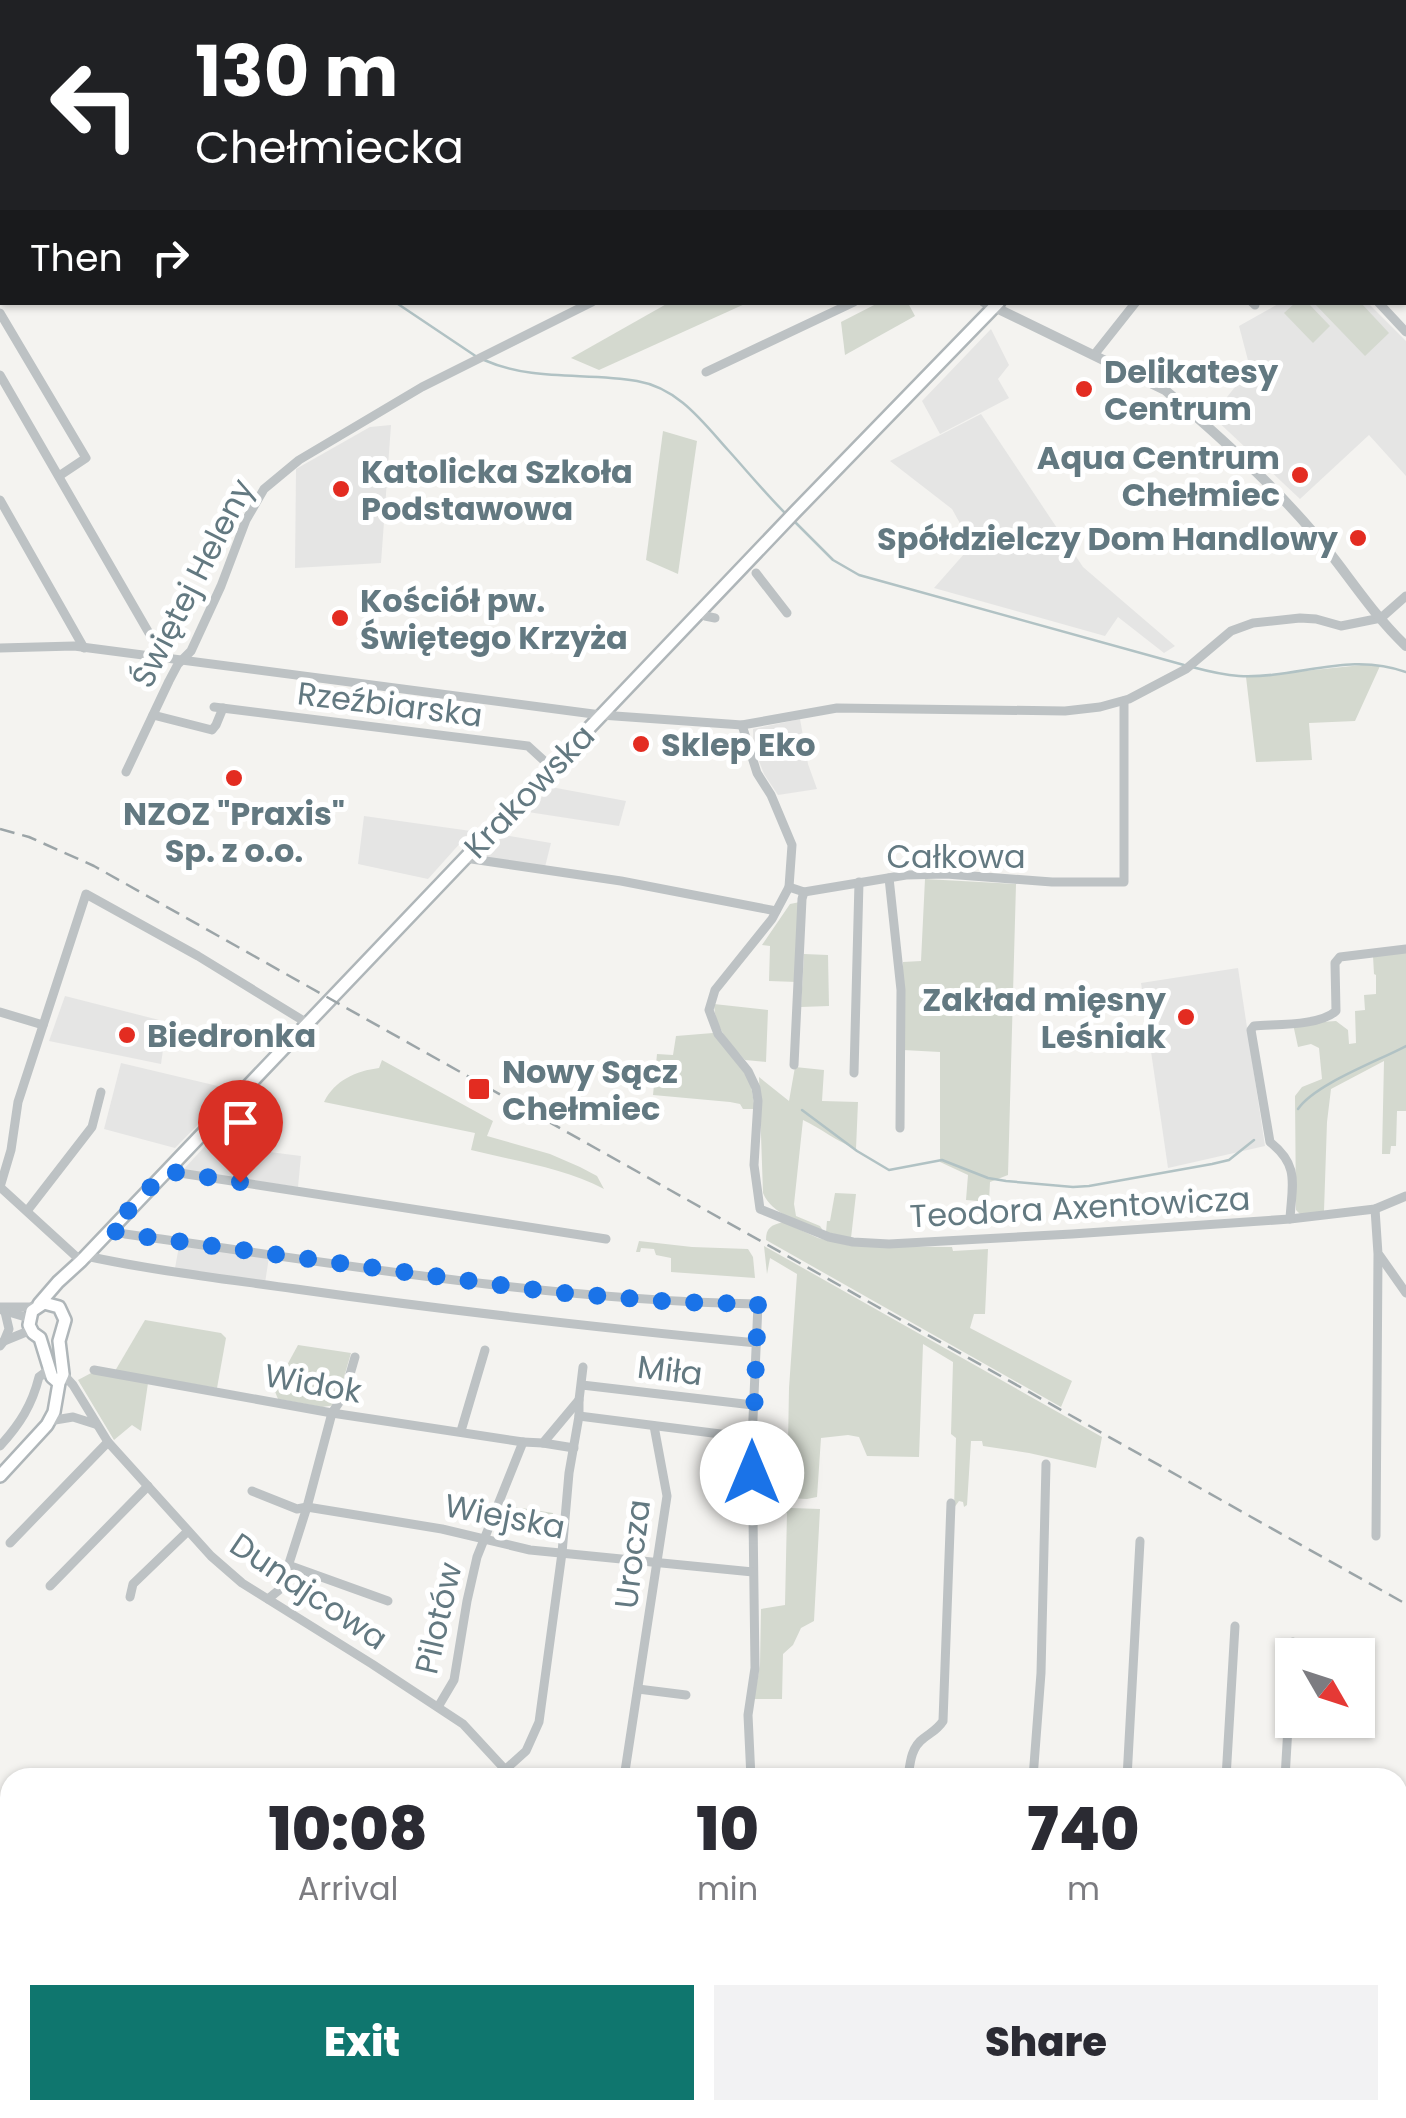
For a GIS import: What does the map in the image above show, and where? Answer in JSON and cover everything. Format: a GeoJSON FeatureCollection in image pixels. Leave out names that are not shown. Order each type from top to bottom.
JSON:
{"type":"FeatureCollection","features":[{"type":"Feature","properties":{"kind":"main road","name":"Krakowska"},"geometry":{"type":"LineString","coordinates":[[35,1319],[58,1282],[991,305]]}},
{"type":"Feature","properties":{"kind":"main road"},"geometry":{"type":"LineString","coordinates":[[0,1476],[50,1421],[57,1404],[66,1276]]}},
{"type":"Feature","properties":{"kind":"main road"},"geometry":{"type":"LineString","coordinates":[[35,1319],[54,1304],[62,1310]]}},
{"type":"Feature","properties":{"kind":"main road"},"geometry":{"type":"LineString","coordinates":[[35,1319],[50,1339],[60,1334]]}},
{"type":"Feature","properties":{"kind":"main road"},"geometry":{"type":"LineString","coordinates":[[35,1319],[52,1376],[61,1379]]}},
{"type":"Feature","properties":{"kind":"street","name":"Świętej Heleny"},"geometry":{"type":"LineString","coordinates":[[126,772],[169,681],[192,651],[246,520],[264,489],[299,460],[422,387],[586,305]]}},
{"type":"Feature","properties":{"kind":"street"},"geometry":{"type":"LineString","coordinates":[[706,372],[848,305]]}},
{"type":"Feature","properties":{"kind":"street"},"geometry":{"type":"LineString","coordinates":[[994,305],[1165,390],[1296,513],[1406,646]]}},
{"type":"Feature","properties":{"kind":"street"},"geometry":{"type":"LineString","coordinates":[[1094,355],[1134,305]]}},
{"type":"Feature","properties":{"kind":"street"},"geometry":{"type":"LineString","coordinates":[[1381,305],[1406,332]]}},
{"type":"Feature","properties":{"kind":"street"},"geometry":{"type":"LineString","coordinates":[[0,313],[86,458],[58,476]]}},
{"type":"Feature","properties":{"kind":"street"},"geometry":{"type":"LineString","coordinates":[[0,374],[164,659]]}},
{"type":"Feature","properties":{"kind":"street"},"geometry":{"type":"LineString","coordinates":[[0,500],[84,648]]}},
{"type":"Feature","properties":{"kind":"street"},"geometry":{"type":"LineString","coordinates":[[756,573],[787,613]]}},
{"type":"Feature","properties":{"kind":"street"},"geometry":{"type":"LineString","coordinates":[[0,648],[84,648],[601,715],[742,725],[836,708],[1065,711],[1100,707],[1164,682],[1231,632],[1253,623],[1300,618],[1341,626],[1381,618],[1406,596]]}},
{"type":"Feature","properties":{"kind":"street","name":"Całkowa"},"geometry":{"type":"LineString","coordinates":[[789,887],[804,892],[889,878],[946,874],[1052,882],[1124,882],[1124,700]]}},
{"type":"Feature","properties":{"kind":"street","name":"Świętej Heleny"},"geometry":{"type":"LineString","coordinates":[[153,715],[212,730],[219,707]]}},
{"type":"Feature","properties":{"kind":"street","name":"Rzeźbiarska"},"geometry":{"type":"LineString","coordinates":[[219,707],[528,746],[552,767]]}},
{"type":"Feature","properties":{"kind":"street"},"geometry":{"type":"LineString","coordinates":[[465,858],[622,881],[776,910],[789,887],[792,845],[772,796],[757,773],[742,725]]}},
{"type":"Feature","properties":{"kind":"street"},"geometry":{"type":"LineString","coordinates":[[889,878],[901,990],[900,1128]]}},
{"type":"Feature","properties":{"kind":"street"},"geometry":{"type":"LineString","coordinates":[[854,1073],[859,882]]}},
{"type":"Feature","properties":{"kind":"street"},"geometry":{"type":"LineString","coordinates":[[794,1065],[804,892]]}},
{"type":"Feature","properties":{"kind":"street"},"geometry":{"type":"LineString","coordinates":[[307,1024],[198,956],[86,894],[18,1102],[11,1150],[0,1187],[84,1258],[393,1303],[758,1344]]}},
{"type":"Feature","properties":{"kind":"street","name":"Teodora Axentowicza"},"geometry":{"type":"LineString","coordinates":[[776,910],[760,936],[715,990],[709,1010],[718,1034],[748,1071],[756,1088],[754,1165],[760,1209],[829,1237],[870,1244],[1290,1220],[1375,1210],[1406,1196]]}},
{"type":"Feature","properties":{"kind":"street","name":"Teodora Axentowicza"},"geometry":{"type":"LineString","coordinates":[[1290,1220],[1290,1163],[1270,1142],[1251,1030],[1254,1026],[1329,1017],[1336,1011],[1335,962],[1340,957],[1406,949]]}},
{"type":"Feature","properties":{"kind":"street"},"geometry":{"type":"LineString","coordinates":[[0,1012],[42,1025]]}},
{"type":"Feature","properties":{"kind":"street"},"geometry":{"type":"LineString","coordinates":[[27,1211],[92,1127],[101,1092]]}},
{"type":"Feature","properties":{"kind":"street"},"geometry":{"type":"LineString","coordinates":[[0,1126],[14,1130]]}},
{"type":"Feature","properties":{"kind":"street"},"geometry":{"type":"LineString","coordinates":[[166,1171],[606,1239]]}},
{"type":"Feature","properties":{"kind":"street"},"geometry":{"type":"LineString","coordinates":[[1375,1210],[1376,1536]]}},
{"type":"Feature","properties":{"kind":"street"},"geometry":{"type":"LineString","coordinates":[[110,1230],[552,1292],[758,1304],[752,1438],[755,1668],[748,1715],[751,1768]]}},
{"type":"Feature","properties":{"kind":"street"},"geometry":{"type":"LineString","coordinates":[[1378,1254],[1406,1293]]}},
{"type":"Feature","properties":{"kind":"street"},"geometry":{"type":"LineString","coordinates":[[2,1309],[35,1319]]}},
{"type":"Feature","properties":{"kind":"street","name":"Krakowska"},"geometry":{"type":"LineString","coordinates":[[2,1309],[9,1329],[2,1343]]}},
{"type":"Feature","properties":{"kind":"street","name":"Krakowska"},"geometry":{"type":"LineString","coordinates":[[2,1343],[35,1319]]}},
{"type":"Feature","properties":{"kind":"street"},"geometry":{"type":"LineString","coordinates":[[461,1431],[485,1350]]}},
{"type":"Feature","properties":{"kind":"street"},"geometry":{"type":"LineString","coordinates":[[268,1599],[280,1590],[308,1506],[332,1413],[344,1395],[356,1357]]}},
{"type":"Feature","properties":{"kind":"street"},"geometry":{"type":"LineString","coordinates":[[514,1768],[539,1722],[583,1367]]}},
{"type":"Feature","properties":{"kind":"street"},"geometry":{"type":"LineString","coordinates":[[0,1446],[26,1414],[39,1377],[50,1369]]}},
{"type":"Feature","properties":{"kind":"street","name":"Widok"},"geometry":{"type":"LineString","coordinates":[[94,1370],[332,1413],[523,1442]]}},
{"type":"Feature","properties":{"kind":"street","name":"Dunajcowa"},"geometry":{"type":"LineString","coordinates":[[61,1379],[73,1384],[108,1442],[221,1565],[463,1724],[504,1768]]}},
{"type":"Feature","properties":{"kind":"street","name":"Miła"},"geometry":{"type":"LineString","coordinates":[[582,1385],[753,1405]]}},
{"type":"Feature","properties":{"kind":"street"},"geometry":{"type":"LineString","coordinates":[[543,1443],[578,1400]]}},
{"type":"Feature","properties":{"kind":"street"},"geometry":{"type":"LineString","coordinates":[[579,1416],[752,1438]]}},
{"type":"Feature","properties":{"kind":"street"},"geometry":{"type":"LineString","coordinates":[[50,1421],[73,1417],[96,1424]]}},
{"type":"Feature","properties":{"kind":"street","name":"Urocza"},"geometry":{"type":"LineString","coordinates":[[626,1768],[667,1496],[654,1426]]}},
{"type":"Feature","properties":{"kind":"street"},"geometry":{"type":"LineString","coordinates":[[10,1543],[108,1442]]}},
{"type":"Feature","properties":{"kind":"street"},"geometry":{"type":"LineString","coordinates":[[523,1442],[574,1448]]}},
{"type":"Feature","properties":{"kind":"street","name":"Pilotów"},"geometry":{"type":"LineString","coordinates":[[438,1707],[454,1680],[477,1557],[523,1442]]}},
{"type":"Feature","properties":{"kind":"street"},"geometry":{"type":"LineString","coordinates":[[1034,1768],[1041,1673],[1046,1464]]}},
{"type":"Feature","properties":{"kind":"street"},"geometry":{"type":"LineString","coordinates":[[50,1586],[148,1486]]}},
{"type":"Feature","properties":{"kind":"street","name":"Wiejska"},"geometry":{"type":"LineString","coordinates":[[252,1491],[298,1509],[308,1506],[442,1528],[530,1550],[753,1572]]}},
{"type":"Feature","properties":{"kind":"street"},"geometry":{"type":"LineString","coordinates":[[910,1768],[919,1741],[940,1727],[943,1720],[951,1504]]}},
{"type":"Feature","properties":{"kind":"street"},"geometry":{"type":"LineString","coordinates":[[130,1597],[133,1584],[188,1530]]}},
{"type":"Feature","properties":{"kind":"street"},"geometry":{"type":"LineString","coordinates":[[1129,1768],[1140,1541]]}},
{"type":"Feature","properties":{"kind":"street"},"geometry":{"type":"LineString","coordinates":[[288,1566],[388,1601]]}},
{"type":"Feature","properties":{"kind":"street"},"geometry":{"type":"LineString","coordinates":[[1227,1768],[1235,1626]]}},
{"type":"Feature","properties":{"kind":"street"},"geometry":{"type":"LineString","coordinates":[[638,1688],[686,1695]]}},
{"type":"Feature","properties":{"kind":"street"},"geometry":{"type":"LineString","coordinates":[[1286,1768],[1287,1738]]}},
{"type":"Feature","properties":{"kind":"shaded area"},"geometry":{"type":"Polygon","coordinates":[[[665,305],[743,305],[599,370],[571,358],[665,305]]]}},
{"type":"Feature","properties":{"kind":"shaded area"},"geometry":{"type":"Polygon","coordinates":[[[874,305],[909,305],[915,316],[845,355],[841,322],[874,305]]]}},
{"type":"Feature","properties":{"kind":"shaded area"},"geometry":{"type":"Polygon","coordinates":[[[1276,305],[1370,305],[1406,341],[1406,476],[1369,435],[1300,499],[1212,416],[1250,368],[1239,326],[1276,305]]]}},
{"type":"Feature","properties":{"kind":"shaded area"},"geometry":{"type":"Polygon","coordinates":[[[1293,305],[1310,305],[1330,326],[1313,343],[1284,313],[1293,305]]]}},
{"type":"Feature","properties":{"kind":"shaded area"},"geometry":{"type":"Polygon","coordinates":[[[1316,305],[1363,305],[1389,333],[1365,356],[1316,305]]]}},
{"type":"Feature","properties":{"kind":"shaded area"},"geometry":{"type":"Polygon","coordinates":[[[991,329],[1009,365],[998,379],[1009,398],[940,434],[922,401],[991,329]]]}},
{"type":"Feature","properties":{"kind":"shaded area"},"geometry":{"type":"Polygon","coordinates":[[[981,414],[1083,567],[1175,646],[1164,653],[1118,617],[1105,636],[934,588],[972,545],[952,509],[890,461],[981,414]]]}},
{"type":"Feature","properties":{"kind":"shaded area","name":"Katolicka Szkoła Podstawowa"},"geometry":{"type":"Polygon","coordinates":[[[391,425],[381,563],[295,568],[296,469],[370,427],[391,425]]]}},
{"type":"Feature","properties":{"kind":"shaded area"},"geometry":{"type":"Polygon","coordinates":[[[663,431],[697,441],[678,574],[646,560],[663,431]]]}},
{"type":"Feature","properties":{"kind":"shaded area"},"geometry":{"type":"Polygon","coordinates":[[[1380,666],[1355,721],[1309,723],[1312,760],[1256,762],[1246,677],[1380,666]]]}},
{"type":"Feature","properties":{"kind":"shaded area"},"geometry":{"type":"Polygon","coordinates":[[[800,719],[817,789],[778,795],[753,746],[753,729],[800,719]]]}},
{"type":"Feature","properties":{"kind":"shaded area"},"geometry":{"type":"Polygon","coordinates":[[[551,787],[626,801],[619,826],[528,812],[551,787]]]}},
{"type":"Feature","properties":{"kind":"shaded area"},"geometry":{"type":"Polygon","coordinates":[[[364,816],[471,831],[428,879],[358,864],[364,816]]]}},
{"type":"Feature","properties":{"kind":"shaded area"},"geometry":{"type":"Polygon","coordinates":[[[504,835],[551,843],[545,867],[481,857],[504,835]]]}},
{"type":"Feature","properties":{"kind":"shaded area"},"geometry":{"type":"Polygon","coordinates":[[[925,879],[1016,884],[1008,1175],[990,1182],[989,1202],[966,1200],[968,1175],[940,1162],[940,1052],[903,1050],[903,962],[921,961],[925,879]]]}},
{"type":"Feature","properties":{"kind":"shaded area"},"geometry":{"type":"Polygon","coordinates":[[[800,902],[797,982],[769,981],[770,946],[762,945],[790,904],[800,902]]]}},
{"type":"Feature","properties":{"kind":"shaded area"},"geometry":{"type":"Polygon","coordinates":[[[1406,950],[1406,1111],[1397,1111],[1396,1146],[1391,1146],[1390,1154],[1382,1154],[1384,1061],[1331,1089],[1324,1211],[1301,1215],[1296,1210],[1295,1096],[1302,1087],[1322,1079],[1319,1048],[1311,1044],[1298,1047],[1293,1024],[1336,1021],[1348,1030],[1349,1044],[1356,1043],[1355,1011],[1365,1010],[1364,995],[1376,994],[1373,956],[1406,950]]]}},
{"type":"Feature","properties":{"kind":"shaded area"},"geometry":{"type":"Polygon","coordinates":[[[804,954],[828,955],[829,1006],[801,1007],[804,954]]]}},
{"type":"Feature","properties":{"kind":"shaded area"},"geometry":{"type":"Polygon","coordinates":[[[1238,968],[1265,1146],[1168,1168],[1141,983],[1238,968]]]}},
{"type":"Feature","properties":{"kind":"shaded area"},"geometry":{"type":"Polygon","coordinates":[[[65,996],[167,1022],[161,1064],[49,1041],[65,996]]]}},
{"type":"Feature","properties":{"kind":"shaded area"},"geometry":{"type":"Polygon","coordinates":[[[714,1004],[768,1010],[766,1062],[745,1060],[720,1028],[714,1004]]]}},
{"type":"Feature","properties":{"kind":"shaded area"},"geometry":{"type":"Polygon","coordinates":[[[713,1033],[750,1080],[755,1109],[743,1109],[730,1102],[653,1095],[657,1054],[673,1055],[676,1036],[713,1033]]]}},
{"type":"Feature","properties":{"kind":"shaded area"},"geometry":{"type":"Polygon","coordinates":[[[382,1060],[493,1121],[487,1136],[580,1167],[597,1176],[604,1189],[556,1170],[471,1150],[475,1133],[324,1102],[340,1082],[379,1068],[382,1060]]]}},
{"type":"Feature","properties":{"kind":"shaded area"},"geometry":{"type":"Polygon","coordinates":[[[121,1063],[222,1087],[225,1097],[175,1148],[104,1129],[121,1063]]]}},
{"type":"Feature","properties":{"kind":"shaded area"},"geometry":{"type":"Polygon","coordinates":[[[795,1067],[824,1070],[822,1101],[858,1102],[856,1149],[803,1120],[796,1216],[822,1229],[780,1212],[763,1193],[759,1077],[789,1101],[795,1067]]]}},
{"type":"Feature","properties":{"kind":"shaded area"},"geometry":{"type":"Polygon","coordinates":[[[207,1144],[301,1156],[298,1187],[183,1170],[207,1144]]]}},
{"type":"Feature","properties":{"kind":"shaded area"},"geometry":{"type":"Polygon","coordinates":[[[835,1193],[856,1194],[851,1238],[826,1232],[835,1193]]]}},
{"type":"Feature","properties":{"kind":"shaded area"},"geometry":{"type":"Polygon","coordinates":[[[783,1222],[818,1238],[852,1246],[988,1249],[985,1314],[974,1314],[970,1328],[1072,1381],[1061,1407],[766,1240],[770,1228],[783,1222]]]}},
{"type":"Feature","properties":{"kind":"shaded area"},"geometry":{"type":"Polygon","coordinates":[[[639,1241],[748,1249],[755,1278],[671,1272],[671,1258],[656,1255],[654,1249],[641,1248],[636,1252],[639,1241]]]}},
{"type":"Feature","properties":{"kind":"shaded area"},"geometry":{"type":"Polygon","coordinates":[[[179,1246],[269,1257],[265,1283],[175,1268],[179,1246]]]}},
{"type":"Feature","properties":{"kind":"shaded area"},"geometry":{"type":"Polygon","coordinates":[[[764,1246],[1102,1437],[1096,1468],[971,1441],[967,1505],[964,1507],[959,1501],[954,1508],[953,1362],[923,1344],[919,1457],[867,1456],[859,1437],[821,1438],[817,1497],[787,1498],[797,1274],[770,1258],[767,1274],[764,1246]]]}},
{"type":"Feature","properties":{"kind":"shaded area"},"geometry":{"type":"Polygon","coordinates":[[[145,1320],[221,1333],[226,1338],[217,1388],[115,1371],[145,1320]]]}},
{"type":"Feature","properties":{"kind":"shaded area"},"geometry":{"type":"Polygon","coordinates":[[[298,1345],[351,1353],[336,1405],[322,1407],[278,1399],[274,1389],[298,1345]]]}},
{"type":"Feature","properties":{"kind":"shaded area"},"geometry":{"type":"Polygon","coordinates":[[[93,1372],[148,1383],[141,1431],[132,1425],[114,1440],[78,1380],[93,1372]]]}},
{"type":"Feature","properties":{"kind":"shaded area"},"geometry":{"type":"Polygon","coordinates":[[[509,1506],[553,1513],[548,1537],[505,1529],[509,1506]]]}},
{"type":"Feature","properties":{"kind":"shaded area"},"geometry":{"type":"Polygon","coordinates":[[[820,1509],[814,1621],[801,1628],[793,1645],[783,1654],[782,1699],[754,1699],[760,1665],[761,1609],[785,1605],[787,1513],[759,1510],[820,1509]]]}},
{"type":"Feature","properties":{"kind":"waterway"},"geometry":{"type":"LineString","coordinates":[[399,305],[477,357]]}},
{"type":"Feature","properties":{"kind":"waterway"},"geometry":{"type":"LineString","coordinates":[[484,360],[541,374],[637,381],[665,391],[699,417],[785,513]]}},
{"type":"Feature","properties":{"kind":"waterway"},"geometry":{"type":"LineString","coordinates":[[795,522],[833,560],[859,575],[1184,665]]}},
{"type":"Feature","properties":{"kind":"waterway"},"geometry":{"type":"LineString","coordinates":[[1192,667],[1239,676],[1364,664],[1406,672]]}},
{"type":"Feature","properties":{"kind":"waterway"},"geometry":{"type":"LineString","coordinates":[[1298,1109],[1332,1082],[1406,1046]]}},
{"type":"Feature","properties":{"kind":"waterway"},"geometry":{"type":"LineString","coordinates":[[802,1110],[889,1170],[942,1160],[988,1178],[1073,1187],[1229,1160],[1254,1140]]}},
{"type":"Feature","properties":{"kind":"railway"},"geometry":{"type":"LineString","coordinates":[[0,829],[29,837],[94,866],[1406,1604]]}},
{"type":"Feature","properties":{"kind":"place","name":"Delikatesy Centrum"},"geometry":{"type":"Point","coordinates":[1084,389]}},
{"type":"Feature","properties":{"kind":"place","name":"Aqua Centrum Chełmiec"},"geometry":{"type":"Point","coordinates":[1300,475]}},
{"type":"Feature","properties":{"kind":"place","name":"Katolicka Szkoła Podstawowa"},"geometry":{"type":"Point","coordinates":[341,489]}},
{"type":"Feature","properties":{"kind":"place","name":"Spółdzielczy Dom Handlowy"},"geometry":{"type":"Point","coordinates":[1358,538]}},
{"type":"Feature","properties":{"kind":"place","name":"Kościół pw. Świętego Krzyża"},"geometry":{"type":"Point","coordinates":[340,618]}},
{"type":"Feature","properties":{"kind":"place","name":"Sklep Eko"},"geometry":{"type":"Point","coordinates":[641,744]}},
{"type":"Feature","properties":{"kind":"place","name":"NZOZ \"Praxis\" Sp. z o.o."},"geometry":{"type":"Point","coordinates":[234,778]}},
{"type":"Feature","properties":{"kind":"place","name":"Zakład mięsny Leśniak"},"geometry":{"type":"Point","coordinates":[1186,1017]}},
{"type":"Feature","properties":{"kind":"place","name":"Biedronka"},"geometry":{"type":"Point","coordinates":[127,1035]}},
{"type":"Feature","properties":{"kind":"place","name":"Nowy Sącz Chełmiec"},"geometry":{"type":"Point","coordinates":[479,1089]}},
{"type":"Feature","properties":{"kind":"route"},"geometry":{"type":"LineString","coordinates":[[240,1182],[166,1171],[110,1230],[552,1292],[758,1304],[752,1473]]}}]}
